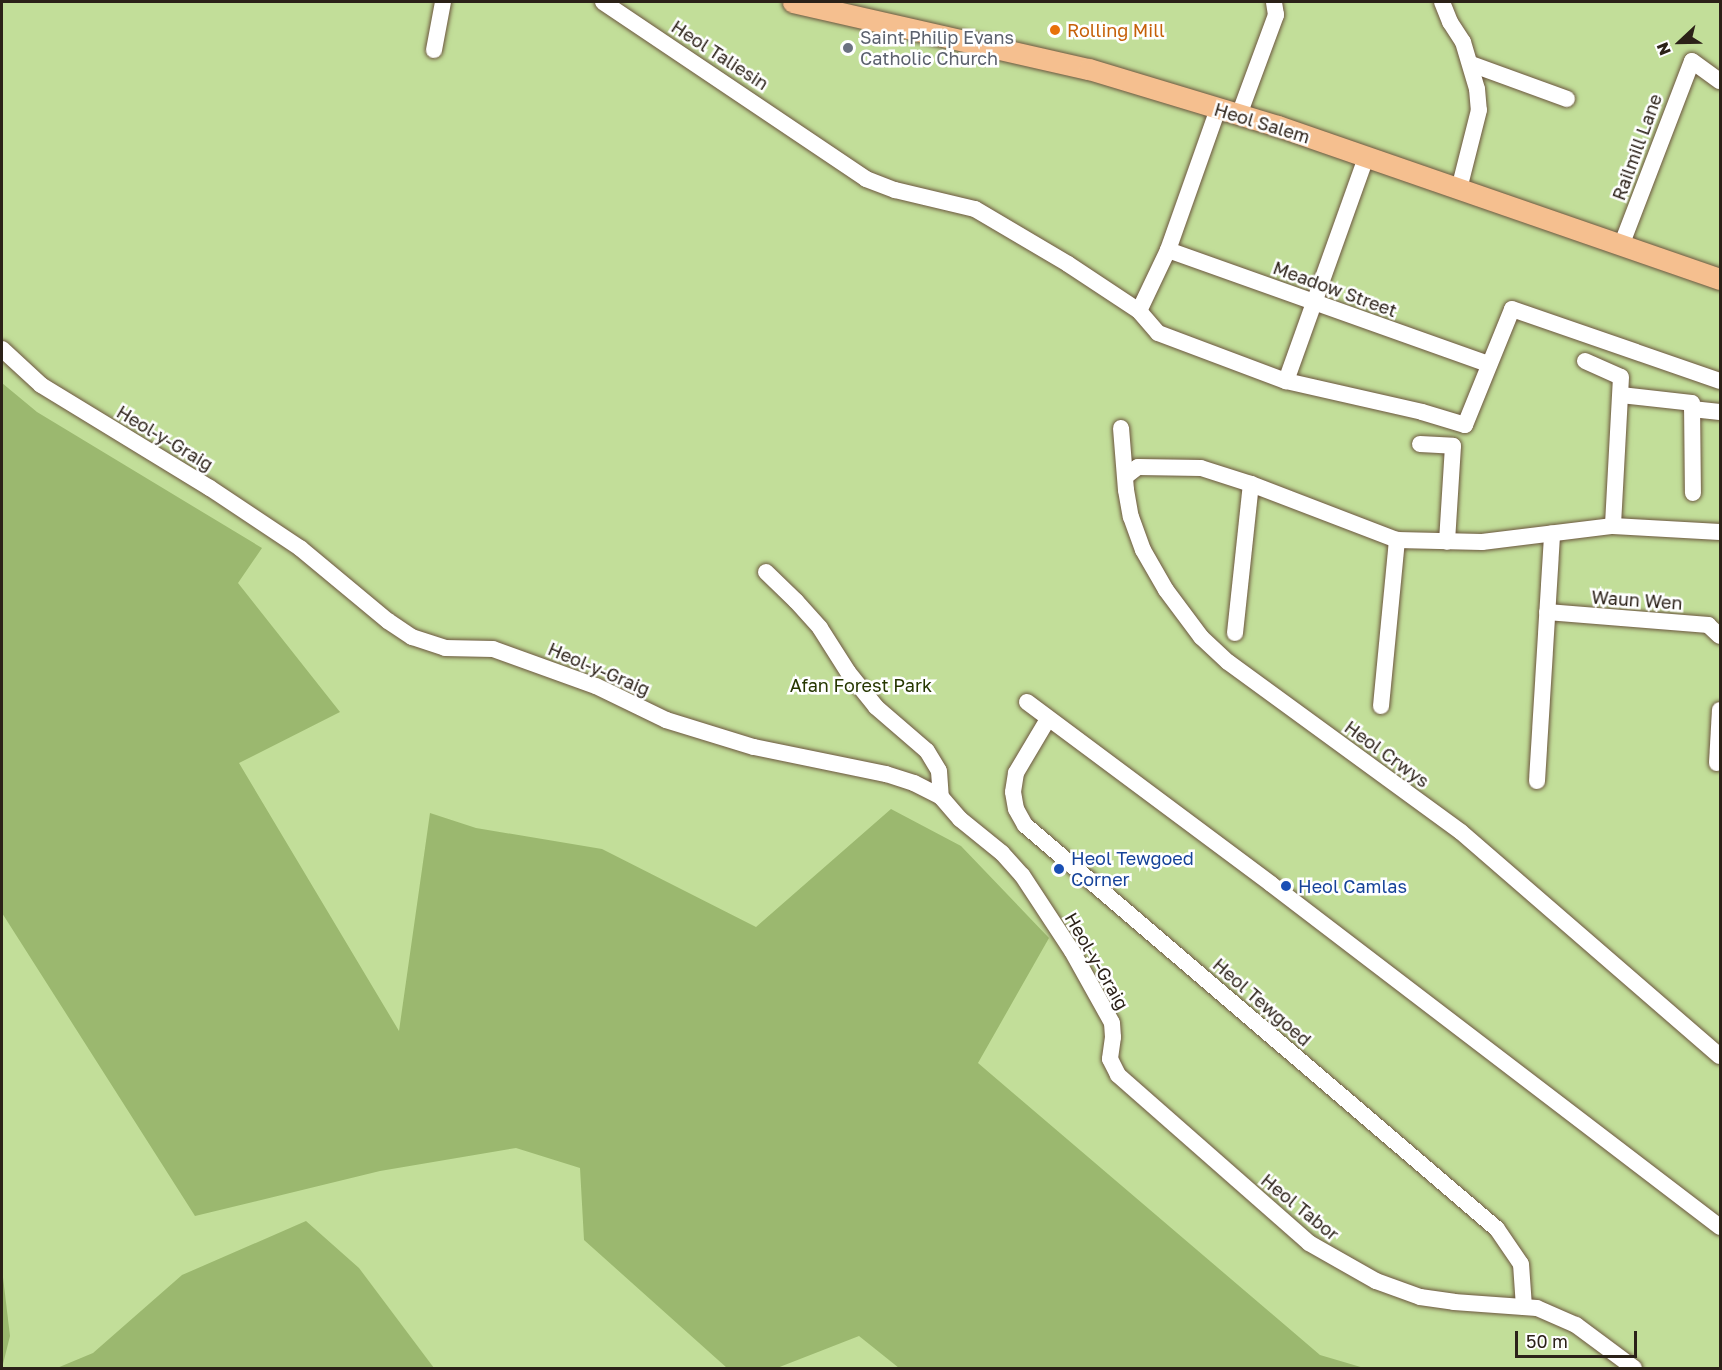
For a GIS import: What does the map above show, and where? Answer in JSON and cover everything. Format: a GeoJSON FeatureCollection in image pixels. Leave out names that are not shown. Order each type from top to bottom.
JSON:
{"type":"FeatureCollection","features":[{"type":"Feature","properties":{"kind":"main road","name":"Heol Salem"},"geometry":{"type":"LineString","coordinates":[[793,2],[1089,69],[1366,157],[1720,279]]}},
{"type":"Feature","properties":{"kind":"street"},"geometry":{"type":"LineString","coordinates":[[434,50],[443,2]]}},
{"type":"Feature","properties":{"kind":"street","name":"Heol Taliesin"},"geometry":{"type":"LineString","coordinates":[[603,2],[785,122],[866,179],[895,190],[975,209],[1068,264],[1139,311],[1158,333],[1286,381],[1422,412],[1465,425],[1489,364]]}},
{"type":"Feature","properties":{"kind":"street"},"geometry":{"type":"LineString","coordinates":[[1239,115],[1276,15],[1274,2]]}},
{"type":"Feature","properties":{"kind":"street"},"geometry":{"type":"LineString","coordinates":[[1442,2],[1471,64],[1479,110],[1459,189]]}},
{"type":"Feature","properties":{"kind":"street","name":"Railmill Lane"},"geometry":{"type":"LineString","coordinates":[[1621,246],[1692,61],[1720,81]]}},
{"type":"Feature","properties":{"kind":"street"},"geometry":{"type":"LineString","coordinates":[[1471,64],[1567,99]]}},
{"type":"Feature","properties":{"kind":"street"},"geometry":{"type":"LineString","coordinates":[[1139,311],[1168,250],[1218,109]]}},
{"type":"Feature","properties":{"kind":"street"},"geometry":{"type":"LineString","coordinates":[[1286,381],[1366,157]]}},
{"type":"Feature","properties":{"kind":"street","name":"Meadow Street"},"geometry":{"type":"LineString","coordinates":[[1168,250],[1489,364]]}},
{"type":"Feature","properties":{"kind":"street"},"geometry":{"type":"LineString","coordinates":[[1489,364],[1512,309],[1720,381]]}},
{"type":"Feature","properties":{"kind":"street","name":"Heol-y-Graig"},"geometry":{"type":"LineString","coordinates":[[2,349],[41,385],[210,488],[300,548],[388,621],[412,637],[445,648],[493,649],[596,686],[666,720],[754,747],[886,774],[914,783],[941,796],[960,819],[1002,853],[1022,875],[1072,951],[1112,1023],[1110,1059]]}},
{"type":"Feature","properties":{"kind":"street"},"geometry":{"type":"LineString","coordinates":[[1585,361],[1621,377],[1613,526]]}},
{"type":"Feature","properties":{"kind":"street"},"geometry":{"type":"LineString","coordinates":[[1621,395],[1692,403],[1693,493]]}},
{"type":"Feature","properties":{"kind":"street"},"geometry":{"type":"LineString","coordinates":[[1692,409],[1720,412]]}},
{"type":"Feature","properties":{"kind":"street","name":"Heol Crwys"},"geometry":{"type":"LineString","coordinates":[[1121,428],[1131,517],[1143,550],[1166,590],[1201,637],[1228,662],[1461,832],[1720,1056]]}},
{"type":"Feature","properties":{"kind":"street"},"geometry":{"type":"LineString","coordinates":[[1420,444],[1453,446],[1447,542]]}},
{"type":"Feature","properties":{"kind":"street"},"geometry":{"type":"LineString","coordinates":[[1126,476],[1138,467],[1201,468],[1251,484],[1397,540],[1491,541],[1613,526],[1720,532]]}},
{"type":"Feature","properties":{"kind":"street"},"geometry":{"type":"LineString","coordinates":[[1235,633],[1251,484]]}},
{"type":"Feature","properties":{"kind":"street"},"geometry":{"type":"LineString","coordinates":[[1537,781],[1552,533]]}},
{"type":"Feature","properties":{"kind":"street"},"geometry":{"type":"LineString","coordinates":[[1381,706],[1397,540]]}},
{"type":"Feature","properties":{"kind":"street"},"geometry":{"type":"LineString","coordinates":[[766,572],[820,628],[848,672],[876,707],[927,751],[939,771],[941,796]]}},
{"type":"Feature","properties":{"kind":"street","name":"Waun Wen"},"geometry":{"type":"LineString","coordinates":[[1547,612],[1708,625],[1720,636]]}},
{"type":"Feature","properties":{"kind":"street"},"geometry":{"type":"LineString","coordinates":[[1027,702],[1280,891],[1720,1227]]}},
{"type":"Feature","properties":{"kind":"street"},"geometry":{"type":"LineString","coordinates":[[1717,763],[1720,710]]}},
{"type":"Feature","properties":{"kind":"street","name":"Heol Tewgoed"},"geometry":{"type":"LineString","coordinates":[[1048,719],[1022,759],[1016,773],[1013,792],[1016,809],[1025,825],[1497,1228],[1521,1264],[1524,1306]]}},
{"type":"Feature","properties":{"kind":"street","name":"Heol Tabor"},"geometry":{"type":"LineString","coordinates":[[1110,1059],[1118,1075],[1309,1243],[1336,1261],[1376,1281],[1420,1296],[1454,1302],[1536,1308],[1576,1325],[1634,1368]]}},
{"type":"Feature","properties":{"kind":"green space","name":"Afan Forest Park"},"geometry":{"type":"Polygon","coordinates":[[[2,2],[1720,2],[1720,1368],[2,1368],[2,2]]]}},
{"type":"Feature","properties":{"kind":"green space"},"geometry":{"type":"Polygon","coordinates":[[[2,383],[37,412],[262,548],[238,583],[340,712],[239,763],[399,1031],[430,813],[476,828],[602,849],[756,927],[891,809],[961,846],[1049,938],[978,1063],[1320,1355],[1364,1368],[899,1368],[859,1336],[777,1368],[727,1368],[584,1240],[580,1168],[516,1148],[380,1171],[195,1216],[2,913],[2,383]]]}},
{"type":"Feature","properties":{"kind":"green space"},"geometry":{"type":"Polygon","coordinates":[[[306,1221],[359,1268],[434,1368],[57,1368],[93,1353],[182,1275],[306,1221]]]}},
{"type":"Feature","properties":{"kind":"green space"},"geometry":{"type":"Polygon","coordinates":[[[2,1269],[10,1336],[2,1368],[2,1269]]]}},
{"type":"Feature","properties":{"kind":"place","name":"Rolling Mill"},"geometry":{"type":"Point","coordinates":[1055,30]}},
{"type":"Feature","properties":{"kind":"place","name":"Saint Philip Evans Catholic Church"},"geometry":{"type":"Point","coordinates":[848,48]}},
{"type":"Feature","properties":{"kind":"place","name":"Heol Tewgoed Corner"},"geometry":{"type":"Point","coordinates":[1059,869]}},
{"type":"Feature","properties":{"kind":"place","name":"Heol Camlas"},"geometry":{"type":"Point","coordinates":[1286,886]}}]}
